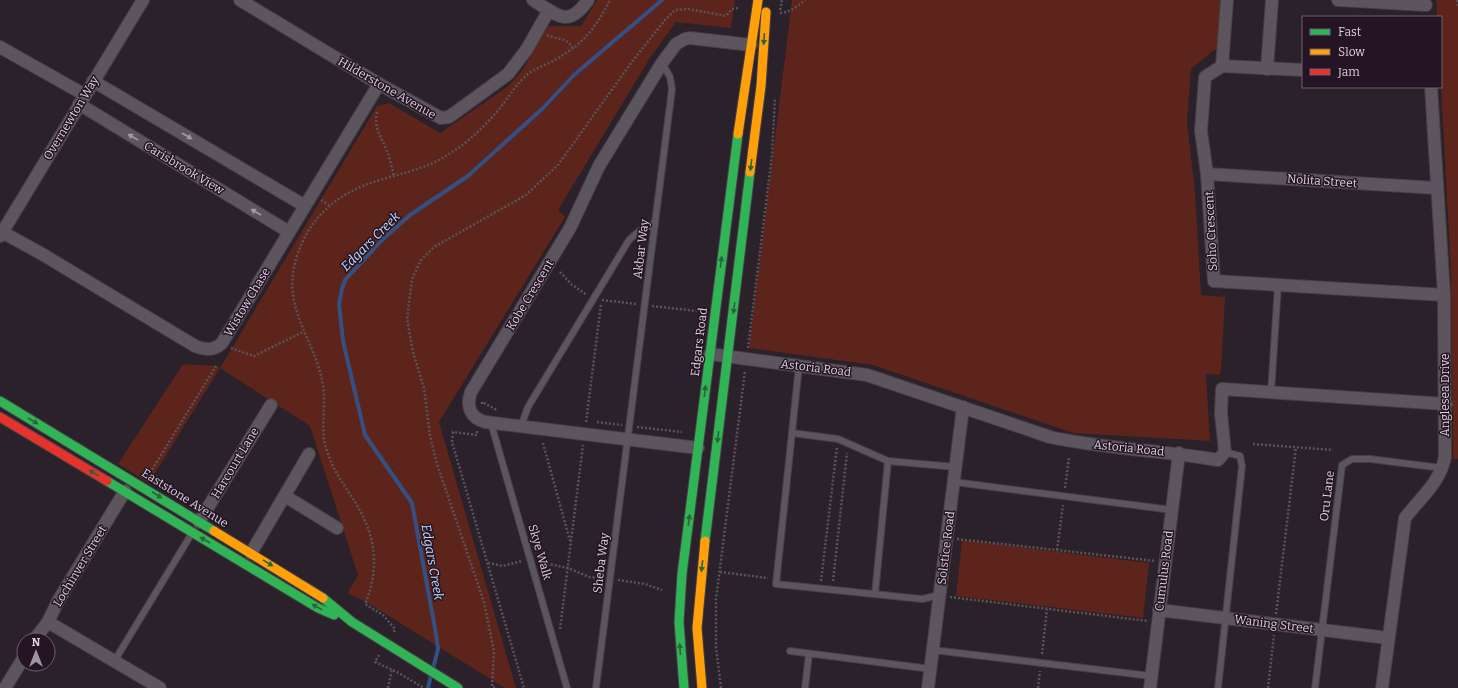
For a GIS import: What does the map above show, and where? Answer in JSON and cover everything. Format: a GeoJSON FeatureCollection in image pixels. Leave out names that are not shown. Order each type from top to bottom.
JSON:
{"type":"FeatureCollection","features":[{"type":"Feature","properties":{"kind":"main road","name":"Edgars Road"},"geometry":{"type":"LineString","coordinates":[[684,688],[679,645],[679,604],[744,84],[758,0]]}},
{"type":"Feature","properties":{"kind":"main road"},"geometry":{"type":"LineString","coordinates":[[702,688],[698,642],[698,604],[761,86],[764,32],[768,0]]}},
{"type":"Feature","properties":{"kind":"main road","name":"Eaststone Avenue"},"geometry":{"type":"LineString","coordinates":[[1,405],[133,480],[251,553],[321,597],[352,622],[458,688]]}},
{"type":"Feature","properties":{"kind":"main road","name":"Eaststone Avenue"},"geometry":{"type":"LineString","coordinates":[[0,417],[318,608],[352,622]]}},
{"type":"Feature","properties":{"kind":"main road"},"geometry":{"type":"LineString","coordinates":[[125,491],[133,480]]}},
{"type":"Feature","properties":{"kind":"main road"},"geometry":{"type":"LineString","coordinates":[[192,533],[199,522]]}},
{"type":"Feature","properties":{"kind":"street","name":"Overnewton Way"},"geometry":{"type":"LineString","coordinates":[[1,234],[142,0]]}},
{"type":"Feature","properties":{"kind":"street","name":"Hilderstone Avenue"},"geometry":{"type":"LineString","coordinates":[[240,0],[379,84],[436,116],[445,118],[508,74],[526,49],[549,10]]}},
{"type":"Feature","properties":{"kind":"street"},"geometry":{"type":"LineString","coordinates":[[533,0],[560,16],[572,17],[581,10],[588,0]]}},
{"type":"Feature","properties":{"kind":"street"},"geometry":{"type":"LineString","coordinates":[[1226,0],[1222,66],[1302,70]]}},
{"type":"Feature","properties":{"kind":"street"},"geometry":{"type":"LineString","coordinates":[[1267,69],[1272,0]]}},
{"type":"Feature","properties":{"kind":"street"},"geometry":{"type":"LineString","coordinates":[[1338,0],[1426,7]]}},
{"type":"Feature","properties":{"kind":"street","name":"Kobe Crescent"},"geometry":{"type":"LineString","coordinates":[[698,448],[491,423],[479,420],[470,412],[468,399],[570,228],[599,166],[662,63],[676,44],[685,39],[696,38],[751,45]]}},
{"type":"Feature","properties":{"kind":"street","name":"Carisbrook View"},"geometry":{"type":"LineString","coordinates":[[0,47],[289,232]]}},
{"type":"Feature","properties":{"kind":"street","name":"Soho Crescent"},"geometry":{"type":"LineString","coordinates":[[1222,66],[1204,77],[1201,131],[1207,174],[1214,281],[1444,295]]}},
{"type":"Feature","properties":{"kind":"street"},"geometry":{"type":"LineString","coordinates":[[93,81],[305,206]]}},
{"type":"Feature","properties":{"kind":"street","name":"Wistow Chase"},"geometry":{"type":"LineString","coordinates":[[1,234],[42,254],[195,346],[208,349],[216,348],[222,343],[379,84]]}},
{"type":"Feature","properties":{"kind":"street","name":"Anglesea Drive"},"geometry":{"type":"LineString","coordinates":[[1382,688],[1405,518],[1419,499],[1434,485],[1442,468],[1445,457],[1446,404],[1444,295],[1436,188],[1431,88]]}},
{"type":"Feature","properties":{"kind":"street","name":"Nolita Street"},"geometry":{"type":"LineString","coordinates":[[1207,174],[1436,188]]}},
{"type":"Feature","properties":{"kind":"street","name":"Astoria Road"},"geometry":{"type":"LineString","coordinates":[[710,354],[868,375],[1050,437],[1070,441],[1178,453],[1218,460],[1225,452]]}},
{"type":"Feature","properties":{"kind":"street"},"geometry":{"type":"LineString","coordinates":[[1225,452],[1221,414],[1222,389],[1446,404]]}},
{"type":"Feature","properties":{"kind":"street","name":"Harcourt Lane"},"geometry":{"type":"LineString","coordinates":[[199,522],[271,405]]}},
{"type":"Feature","properties":{"kind":"street","name":"Solstice Road"},"geometry":{"type":"LineString","coordinates":[[928,688],[963,407]]}},
{"type":"Feature","properties":{"kind":"street","name":"Cumulus Road"},"geometry":{"type":"LineString","coordinates":[[1150,682],[1178,453]]}},
{"type":"Feature","properties":{"kind":"street"},"geometry":{"type":"LineString","coordinates":[[251,553],[286,496],[309,454]]}},
{"type":"Feature","properties":{"kind":"street","name":"Lochinver Street"},"geometry":{"type":"LineString","coordinates":[[40,632],[48,622],[58,601],[125,491]]}},
{"type":"Feature","properties":{"kind":"street"},"geometry":{"type":"LineString","coordinates":[[286,496],[337,528]]}},
{"type":"Feature","properties":{"kind":"street","name":"Waning Street"},"geometry":{"type":"LineString","coordinates":[[1159,617],[1225,619],[1388,638]]}},
{"type":"Feature","properties":{"kind":"street"},"geometry":{"type":"LineString","coordinates":[[48,622],[115,660],[160,688]]}},
{"type":"Feature","properties":{"kind":"street"},"geometry":{"type":"LineString","coordinates":[[5,688],[16,670]]}},
{"type":"Feature","properties":{"kind":"lane","name":"Akbar Way"},"geometry":{"type":"LineString","coordinates":[[628,440],[672,89],[670,77],[662,63]]}},
{"type":"Feature","properties":{"kind":"lane"},"geometry":{"type":"LineString","coordinates":[[521,426],[528,406],[630,240],[638,232],[655,223]]}},
{"type":"Feature","properties":{"kind":"lane"},"geometry":{"type":"LineString","coordinates":[[1272,393],[1278,285]]}},
{"type":"Feature","properties":{"kind":"lane"},"geometry":{"type":"LineString","coordinates":[[799,366],[777,581],[820,588],[922,599],[940,595]]}},
{"type":"Feature","properties":{"kind":"lane","name":"Skye Walk"},"geometry":{"type":"LineString","coordinates":[[491,423],[567,688]]}},
{"type":"Feature","properties":{"kind":"lane"},"geometry":{"type":"LineString","coordinates":[[792,433],[838,439],[888,461],[956,467]]}},
{"type":"Feature","properties":{"kind":"lane","name":"Sheba Way"},"geometry":{"type":"LineString","coordinates":[[596,688],[628,440]]}},
{"type":"Feature","properties":{"kind":"lane"},"geometry":{"type":"LineString","coordinates":[[1218,688],[1242,466],[1240,456],[1225,452]]}},
{"type":"Feature","properties":{"kind":"lane","name":"Oru Lane"},"geometry":{"type":"LineString","coordinates":[[1322,630],[1342,465],[1352,460],[1370,460],[1442,468]]}},
{"type":"Feature","properties":{"kind":"lane"},"geometry":{"type":"LineString","coordinates":[[875,594],[888,461]]}},
{"type":"Feature","properties":{"kind":"lane"},"geometry":{"type":"LineString","coordinates":[[954,482],[1172,510]]}},
{"type":"Feature","properties":{"kind":"lane"},"geometry":{"type":"LineString","coordinates":[[115,660],[192,533]]}},
{"type":"Feature","properties":{"kind":"lane"},"geometry":{"type":"LineString","coordinates":[[1315,688],[1322,630]]}},
{"type":"Feature","properties":{"kind":"lane"},"geometry":{"type":"LineString","coordinates":[[933,650],[1041,663],[1150,682]]}},
{"type":"Feature","properties":{"kind":"lane"},"geometry":{"type":"LineString","coordinates":[[790,651],[931,669]]}},
{"type":"Feature","properties":{"kind":"lane"},"geometry":{"type":"LineString","coordinates":[[805,688],[809,654]]}},
{"type":"Feature","properties":{"kind":"path"},"geometry":{"type":"LineString","coordinates":[[424,688],[392,669],[375,662],[395,629],[383,614],[365,604],[372,588],[374,575],[372,542],[357,506],[340,481],[326,450],[321,371],[315,354],[303,332],[294,303],[297,256],[306,236],[318,216],[329,205],[358,187],[418,169],[436,161],[463,145],[486,124],[518,83],[529,73],[573,49],[591,33],[610,0]]}},
{"type":"Feature","properties":{"kind":"path"},"geometry":{"type":"LineString","coordinates":[[779,21],[782,0]]}},
{"type":"Feature","properties":{"kind":"path"},"geometry":{"type":"LineString","coordinates":[[1457,0],[1458,6]]}},
{"type":"Feature","properties":{"kind":"path"},"geometry":{"type":"LineString","coordinates":[[537,30],[552,38],[566,40],[573,49]]}},
{"type":"Feature","properties":{"kind":"path"},"geometry":{"type":"LineString","coordinates":[[721,688],[715,625],[720,572],[750,360],[772,155],[775,92]]}},
{"type":"Feature","properties":{"kind":"path"},"geometry":{"type":"LineString","coordinates":[[370,99],[380,104],[376,124],[388,152],[394,176]]}},
{"type":"Feature","properties":{"kind":"path"},"geometry":{"type":"LineString","coordinates":[[560,272],[571,284],[601,304]]}},
{"type":"Feature","properties":{"kind":"path"},"geometry":{"type":"LineString","coordinates":[[222,343],[238,352],[254,356],[303,332]]}},
{"type":"Feature","properties":{"kind":"path"},"geometry":{"type":"LineString","coordinates":[[150,473],[216,366]]}},
{"type":"Feature","properties":{"kind":"path"},"geometry":{"type":"LineString","coordinates":[[820,588],[838,439]]}},
{"type":"Feature","properties":{"kind":"path"},"geometry":{"type":"LineString","coordinates":[[543,443],[571,543]]}},
{"type":"Feature","properties":{"kind":"path"},"geometry":{"type":"LineString","coordinates":[[832,589],[848,443]]}},
{"type":"Feature","properties":{"kind":"path"},"geometry":{"type":"LineString","coordinates":[[1253,444],[1333,450]]}},
{"type":"Feature","properties":{"kind":"path"},"geometry":{"type":"LineString","coordinates":[[1268,688],[1296,447]]}},
{"type":"Feature","properties":{"kind":"path"},"geometry":{"type":"LineString","coordinates":[[1057,550],[1069,457]]}},
{"type":"Feature","properties":{"kind":"path"},"geometry":{"type":"LineString","coordinates":[[947,537],[1165,562]]}},
{"type":"Feature","properties":{"kind":"path"},"geometry":{"type":"LineString","coordinates":[[488,563],[503,566],[523,560],[531,561],[568,568],[589,577],[645,584],[662,590]]}},
{"type":"Feature","properties":{"kind":"path"},"geometry":{"type":"LineString","coordinates":[[720,572],[777,581]]}},
{"type":"Feature","properties":{"kind":"path"},"geometry":{"type":"LineString","coordinates":[[940,595],[1047,609],[1159,617]]}},
{"type":"Feature","properties":{"kind":"path"},"geometry":{"type":"LineString","coordinates":[[1038,688],[1047,609]]}},
{"type":"Feature","properties":{"kind":"path"},"geometry":{"type":"LineString","coordinates":[[388,688],[392,669]]}},
{"type":"Feature","properties":{"kind":"path"},"geometry":{"type":"LineString","coordinates":[[492,686],[496,688]]}},
{"type":"Feature","properties":{"kind":"shaded area"},"geometry":{"type":"Polygon","coordinates":[[[597,0],[735,0],[731,28],[676,22],[650,58],[558,210],[565,217],[439,422],[516,688],[505,688],[366,602],[348,593],[358,575],[310,426],[220,368],[377,106],[389,103],[440,133],[507,87],[521,72],[548,26],[581,26],[597,0]]]}},
{"type":"Feature","properties":{"kind":"shaded area"},"geometry":{"type":"Polygon","coordinates":[[[792,0],[1221,0],[1218,50],[1214,50],[1191,69],[1187,122],[1195,191],[1201,295],[1225,297],[1220,375],[1206,374],[1210,441],[1073,433],[873,365],[749,348],[792,0]]]}},
{"type":"Feature","properties":{"kind":"shaded area"},"geometry":{"type":"Polygon","coordinates":[[[1436,0],[1458,0],[1458,459],[1453,459],[1451,271],[1441,88],[1442,16],[1437,16],[1436,0]]]}},
{"type":"Feature","properties":{"kind":"shaded area"},"geometry":{"type":"Polygon","coordinates":[[[183,364],[216,366],[220,368],[149,483],[118,464],[183,364]]]}},
{"type":"Feature","properties":{"kind":"shaded area"},"geometry":{"type":"Polygon","coordinates":[[[962,540],[1149,563],[1143,618],[956,596],[962,540]]]}},
{"type":"Feature","properties":{"kind":"waterway","name":"Edgars Creek"},"geometry":{"type":"LineString","coordinates":[[433,669],[438,649],[412,503],[365,435],[343,341],[339,304],[345,280],[382,240],[410,215],[468,176],[543,108],[574,75],[662,0]]}},
{"type":"Feature","properties":{"kind":"waterway","name":"Edgars Creek"},"geometry":{"type":"LineString","coordinates":[[428,688],[431,675]]}},
{"type":"Feature","properties":{"kind":"traffic: fast"},"geometry":{"type":"LineString","coordinates":[[684,688],[679,622],[682,574],[738,134]]}},
{"type":"Feature","properties":{"kind":"traffic: fast"},"geometry":{"type":"LineString","coordinates":[[705,541],[750,172]]}},
{"type":"Feature","properties":{"kind":"traffic: fast"},"geometry":{"type":"LineString","coordinates":[[0,401],[214,531]]}},
{"type":"Feature","properties":{"kind":"traffic: fast"},"geometry":{"type":"LineString","coordinates":[[107,481],[318,608],[334,615]]}},
{"type":"Feature","properties":{"kind":"traffic: fast"},"geometry":{"type":"LineString","coordinates":[[323,598],[352,622],[458,688]]}},
{"type":"Feature","properties":{"kind":"traffic: slow"},"geometry":{"type":"LineString","coordinates":[[738,134],[758,0]]}},
{"type":"Feature","properties":{"kind":"traffic: slow"},"geometry":{"type":"LineString","coordinates":[[750,172],[761,86],[766,12]]}},
{"type":"Feature","properties":{"kind":"traffic: slow"},"geometry":{"type":"LineString","coordinates":[[214,531],[323,598]]}},
{"type":"Feature","properties":{"kind":"traffic: slow"},"geometry":{"type":"LineString","coordinates":[[702,688],[697,628],[705,541]]}},
{"type":"Feature","properties":{"kind":"traffic: jam"},"geometry":{"type":"LineString","coordinates":[[0,417],[107,481]]}}]}
